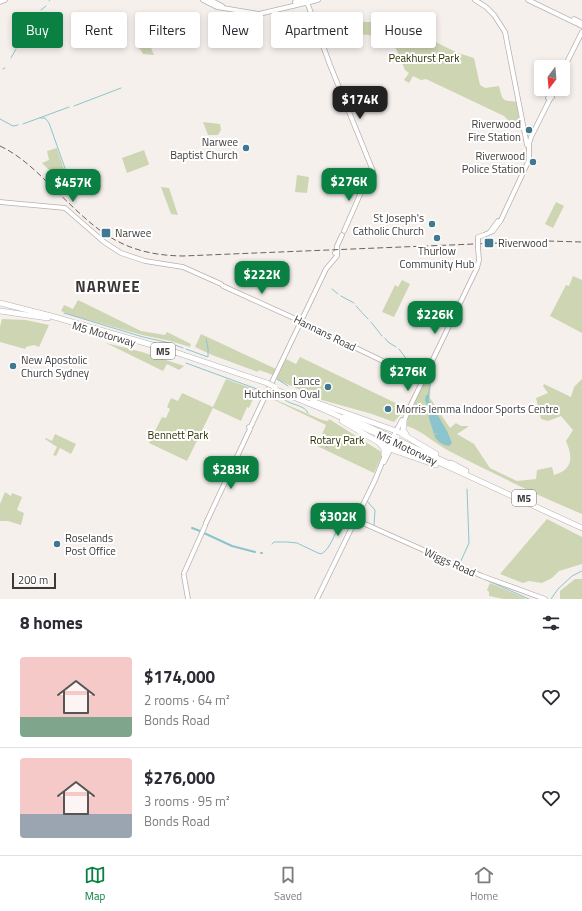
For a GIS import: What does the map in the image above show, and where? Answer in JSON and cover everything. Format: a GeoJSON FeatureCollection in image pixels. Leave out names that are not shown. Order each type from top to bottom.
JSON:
{"type":"FeatureCollection","features":[{"type":"Feature","properties":{"kind":"highway","name":"M5 Motorway"},"geometry":{"type":"LineString","coordinates":[[0,303],[186,358],[312,401],[582,525]]}},
{"type":"Feature","properties":{"kind":"highway"},"geometry":{"type":"LineString","coordinates":[[0,311],[50,317]]}},
{"type":"Feature","properties":{"kind":"highway","name":"M5 Motorway"},"geometry":{"type":"LineString","coordinates":[[275,388],[582,528]]}},
{"type":"Feature","properties":{"kind":"highway","name":"M5"},"geometry":{"type":"LineString","coordinates":[[275,388],[336,418],[378,442],[390,446]]}},
{"type":"Feature","properties":{"kind":"highway","name":"M5"},"geometry":{"type":"LineString","coordinates":[[312,401],[386,427],[397,434]]}},
{"type":"Feature","properties":{"kind":"highway"},"geometry":{"type":"LineString","coordinates":[[402,424],[403,430],[416,442]]}},
{"type":"Feature","properties":{"kind":"highway","name":"M5"},"geometry":{"type":"LineString","coordinates":[[386,427],[396,428],[402,424]]}},
{"type":"Feature","properties":{"kind":"highway"},"geometry":{"type":"LineString","coordinates":[[397,434],[416,442],[466,471]]}},
{"type":"Feature","properties":{"kind":"highway"},"geometry":{"type":"LineString","coordinates":[[378,442],[384,449],[384,455]]}},
{"type":"Feature","properties":{"kind":"highway"},"geometry":{"type":"LineString","coordinates":[[390,446],[473,478]]}},
{"type":"Feature","properties":{"kind":"main road"},"geometry":{"type":"LineString","coordinates":[[0,2],[5,0]]}},
{"type":"Feature","properties":{"kind":"main road"},"geometry":{"type":"LineString","coordinates":[[206,1],[223,6],[257,12],[282,5],[317,0]]}},
{"type":"Feature","properties":{"kind":"main road"},"geometry":{"type":"LineString","coordinates":[[309,8],[311,4],[317,0]]}},
{"type":"Feature","properties":{"kind":"main road"},"geometry":{"type":"LineString","coordinates":[[475,0],[494,14],[505,32],[529,149]]}},
{"type":"Feature","properties":{"kind":"main road"},"geometry":{"type":"LineString","coordinates":[[528,0],[582,26]]}},
{"type":"Feature","properties":{"kind":"main road"},"geometry":{"type":"LineString","coordinates":[[534,0],[582,23]]}},
{"type":"Feature","properties":{"kind":"main road"},"geometry":{"type":"LineString","coordinates":[[206,1],[214,6],[259,14],[300,4],[306,1]]}},
{"type":"Feature","properties":{"kind":"main road"},"geometry":{"type":"LineString","coordinates":[[188,599],[184,574],[300,322],[326,269],[336,254],[337,245],[371,172],[370,164],[306,1]]}},
{"type":"Feature","properties":{"kind":"main road"},"geometry":{"type":"LineString","coordinates":[[300,4],[309,8]]}},
{"type":"Feature","properties":{"kind":"main road"},"geometry":{"type":"LineString","coordinates":[[568,60],[581,35]]}},
{"type":"Feature","properties":{"kind":"main road"},"geometry":{"type":"LineString","coordinates":[[375,480],[384,455],[402,424],[478,266],[478,237],[493,231],[497,226],[529,160],[531,137],[550,96]]}},
{"type":"Feature","properties":{"kind":"main road"},"geometry":{"type":"LineString","coordinates":[[525,133],[531,137]]}},
{"type":"Feature","properties":{"kind":"main road","name":"Hannans Road"},"geometry":{"type":"LineString","coordinates":[[0,202],[66,208],[104,242],[121,253],[145,261],[184,267],[422,380]]}},
{"type":"Feature","properties":{"kind":"main road"},"geometry":{"type":"LineString","coordinates":[[317,599],[390,446]]}},
{"type":"Feature","properties":{"kind":"main road","name":"Wiggs Road"},"geometry":{"type":"LineString","coordinates":[[356,520],[482,576],[545,599]]}},
{"type":"Feature","properties":{"kind":"green space"},"geometry":{"type":"Polygon","coordinates":[[[363,22],[371,22],[371,36],[363,35],[363,22]]]}},
{"type":"Feature","properties":{"kind":"green space","name":"Peakhurst Park"},"geometry":{"type":"Polygon","coordinates":[[[436,42],[458,53],[474,58],[480,85],[485,88],[499,86],[502,98],[508,101],[517,102],[522,126],[511,128],[509,121],[504,116],[426,79],[421,80],[413,76],[409,83],[404,80],[409,73],[405,70],[396,48],[436,48],[436,42]]]}},
{"type":"Feature","properties":{"kind":"green space"},"geometry":{"type":"Polygon","coordinates":[[[138,48],[151,48],[154,55],[143,54],[138,48]]]}},
{"type":"Feature","properties":{"kind":"green space"},"geometry":{"type":"Polygon","coordinates":[[[203,122],[220,124],[221,130],[218,135],[208,135],[203,122]]]}},
{"type":"Feature","properties":{"kind":"green space"},"geometry":{"type":"Polygon","coordinates":[[[57,148],[65,172],[59,175],[62,180],[65,178],[66,181],[61,182],[42,163],[49,160],[47,151],[57,148]]]}},
{"type":"Feature","properties":{"kind":"green space"},"geometry":{"type":"Polygon","coordinates":[[[144,150],[149,164],[127,173],[122,158],[144,150]]]}},
{"type":"Feature","properties":{"kind":"green space"},"geometry":{"type":"Polygon","coordinates":[[[297,175],[309,177],[307,193],[295,192],[297,175]]]}},
{"type":"Feature","properties":{"kind":"green space"},"geometry":{"type":"Polygon","coordinates":[[[161,187],[169,188],[178,215],[171,214],[161,187]]]}},
{"type":"Feature","properties":{"kind":"green space"},"geometry":{"type":"Polygon","coordinates":[[[556,202],[564,206],[553,228],[545,224],[556,202]]]}},
{"type":"Feature","properties":{"kind":"green space"},"geometry":{"type":"Polygon","coordinates":[[[573,276],[582,280],[582,333],[550,316],[566,285],[569,286],[573,276]]]}},
{"type":"Feature","properties":{"kind":"green space"},"geometry":{"type":"Polygon","coordinates":[[[402,280],[410,284],[394,317],[382,312],[395,285],[398,287],[402,280]]]}},
{"type":"Feature","properties":{"kind":"green space"},"geometry":{"type":"Polygon","coordinates":[[[78,300],[141,331],[165,335],[167,332],[191,344],[190,347],[142,335],[61,311],[64,305],[73,309],[78,300]]]}},
{"type":"Feature","properties":{"kind":"green space"},"geometry":{"type":"Polygon","coordinates":[[[2,319],[26,320],[49,325],[39,347],[34,345],[26,347],[25,349],[0,342],[0,327],[2,319]]]}},
{"type":"Feature","properties":{"kind":"green space"},"geometry":{"type":"Polygon","coordinates":[[[201,334],[276,369],[273,375],[259,370],[258,372],[195,347],[201,334]]]}},
{"type":"Feature","properties":{"kind":"green space"},"geometry":{"type":"Polygon","coordinates":[[[106,343],[142,352],[184,366],[179,370],[167,364],[163,371],[106,343]]]}},
{"type":"Feature","properties":{"kind":"green space","name":"Rotary Park"},"geometry":{"type":"Polygon","coordinates":[[[300,357],[406,408],[394,422],[372,414],[322,400],[276,379],[286,359],[296,364],[300,357]]]}},
{"type":"Feature","properties":{"kind":"green space"},"geometry":{"type":"Polygon","coordinates":[[[427,376],[431,379],[430,398],[450,428],[456,423],[461,426],[468,426],[457,434],[474,444],[490,468],[517,481],[536,479],[537,470],[552,467],[554,475],[565,470],[568,466],[570,462],[570,452],[566,441],[573,430],[561,416],[548,421],[541,419],[536,398],[548,393],[543,386],[544,384],[571,397],[574,387],[582,379],[582,514],[531,492],[465,459],[444,448],[413,428],[407,426],[409,413],[427,376]]]}},
{"type":"Feature","properties":{"kind":"green space","name":"Bennett Park"},"geometry":{"type":"Polygon","coordinates":[[[226,379],[264,393],[262,398],[252,393],[250,398],[253,399],[249,408],[247,407],[241,421],[213,408],[187,461],[149,443],[162,417],[166,418],[170,409],[167,407],[171,398],[178,401],[182,393],[213,407],[226,379]]]}},
{"type":"Feature","properties":{"kind":"green space","name":"Rotary Park"},"geometry":{"type":"Polygon","coordinates":[[[269,395],[274,397],[274,399],[322,420],[328,421],[329,419],[383,453],[374,473],[317,446],[326,425],[268,397],[269,395]]]}},
{"type":"Feature","properties":{"kind":"green space"},"geometry":{"type":"Polygon","coordinates":[[[55,434],[76,444],[71,454],[60,448],[56,456],[53,455],[57,447],[45,439],[46,438],[52,441],[55,434]]]}},
{"type":"Feature","properties":{"kind":"green space"},"geometry":{"type":"Polygon","coordinates":[[[5,492],[11,496],[12,493],[22,497],[17,510],[24,513],[21,525],[8,521],[0,521],[0,504],[5,492]]]}},
{"type":"Feature","properties":{"kind":"green space"},"geometry":{"type":"Polygon","coordinates":[[[547,519],[582,537],[582,564],[559,571],[552,578],[542,583],[529,581],[523,583],[500,574],[547,519]]]}},
{"type":"Feature","properties":{"kind":"green space"},"geometry":{"type":"Polygon","coordinates":[[[575,579],[582,579],[582,599],[560,599],[560,591],[575,579]]]}},
{"type":"Feature","properties":{"kind":"green space"},"geometry":{"type":"Polygon","coordinates":[[[490,583],[526,599],[504,599],[489,596],[489,592],[487,590],[490,583]]]}},
{"type":"Feature","properties":{"kind":"water"},"geometry":{"type":"Polygon","coordinates":[[[426,395],[429,395],[429,401],[447,431],[452,443],[449,446],[440,443],[434,435],[438,433],[434,434],[425,400],[426,395]]]}},
{"type":"Feature","properties":{"kind":"waterway"},"geometry":{"type":"LineString","coordinates":[[41,10],[46,6]]}},
{"type":"Feature","properties":{"kind":"waterway"},"geometry":{"type":"LineString","coordinates":[[11,58],[16,49]]}},
{"type":"Feature","properties":{"kind":"waterway"},"geometry":{"type":"LineString","coordinates":[[74,106],[121,88]]}},
{"type":"Feature","properties":{"kind":"waterway"},"geometry":{"type":"LineString","coordinates":[[23,124],[69,107]]}},
{"type":"Feature","properties":{"kind":"waterway"},"geometry":{"type":"LineString","coordinates":[[40,118],[45,118],[49,123],[66,171]]}},
{"type":"Feature","properties":{"kind":"waterway"},"geometry":{"type":"LineString","coordinates":[[0,119],[13,126],[18,125]]}},
{"type":"Feature","properties":{"kind":"waterway"},"geometry":{"type":"LineString","coordinates":[[332,289],[338,294]]}},
{"type":"Feature","properties":{"kind":"waterway"},"geometry":{"type":"LineString","coordinates":[[341,296],[354,303]]}},
{"type":"Feature","properties":{"kind":"waterway"},"geometry":{"type":"LineString","coordinates":[[356,306],[368,319]]}},
{"type":"Feature","properties":{"kind":"waterway"},"geometry":{"type":"LineString","coordinates":[[64,313],[183,348]]}},
{"type":"Feature","properties":{"kind":"waterway"},"geometry":{"type":"LineString","coordinates":[[371,322],[382,336]]}},
{"type":"Feature","properties":{"kind":"waterway"},"geometry":{"type":"LineString","coordinates":[[385,338],[396,347]]}},
{"type":"Feature","properties":{"kind":"waterway"},"geometry":{"type":"LineString","coordinates":[[186,349],[208,357],[206,339]]}},
{"type":"Feature","properties":{"kind":"waterway"},"geometry":{"type":"LineString","coordinates":[[399,349],[408,361]]}},
{"type":"Feature","properties":{"kind":"waterway"},"geometry":{"type":"LineString","coordinates":[[186,363],[265,392]]}},
{"type":"Feature","properties":{"kind":"waterway"},"geometry":{"type":"LineString","coordinates":[[411,364],[416,369]]}},
{"type":"Feature","properties":{"kind":"waterway"},"geometry":{"type":"LineString","coordinates":[[417,370],[423,374]]}},
{"type":"Feature","properties":{"kind":"waterway"},"geometry":{"type":"LineString","coordinates":[[427,377],[431,381],[428,396]]}},
{"type":"Feature","properties":{"kind":"waterway"},"geometry":{"type":"LineString","coordinates":[[277,379],[288,386]]}},
{"type":"Feature","properties":{"kind":"waterway"},"geometry":{"type":"LineString","coordinates":[[285,400],[304,408],[308,413]]}},
{"type":"Feature","properties":{"kind":"waterway"},"geometry":{"type":"LineString","coordinates":[[320,441],[328,448]]}},
{"type":"Feature","properties":{"kind":"waterway"},"geometry":{"type":"LineString","coordinates":[[460,563],[469,543],[467,489]]}},
{"type":"Feature","properties":{"kind":"waterway"},"geometry":{"type":"LineString","coordinates":[[367,501],[375,510],[374,526]]}},
{"type":"Feature","properties":{"kind":"waterway"},"geometry":{"type":"LineString","coordinates":[[287,542],[297,543],[321,554],[327,550],[342,520],[347,518],[353,520]]}},
{"type":"Feature","properties":{"kind":"waterway"},"geometry":{"type":"LineString","coordinates":[[192,528],[200,531]]}},
{"type":"Feature","properties":{"kind":"waterway"},"geometry":{"type":"LineString","coordinates":[[204,533],[232,546],[255,552]]}},
{"type":"Feature","properties":{"kind":"waterway"},"geometry":{"type":"LineString","coordinates":[[272,544],[274,542],[286,542]]}},
{"type":"Feature","properties":{"kind":"waterway"},"geometry":{"type":"LineString","coordinates":[[551,599],[558,589],[572,576],[582,571]]}},
{"type":"Feature","properties":{"kind":"waterway"},"geometry":{"type":"LineString","coordinates":[[484,579],[529,599]]}},
{"type":"Feature","properties":{"kind":"railway"},"geometry":{"type":"LineString","coordinates":[[0,146],[26,163],[93,225],[107,235],[123,244],[140,250],[160,254],[183,256],[547,241],[582,242]]}},
{"type":"Feature","properties":{"kind":"place","name":"Riverwood Fire Station"},"geometry":{"type":"Point","coordinates":[529,130]}},
{"type":"Feature","properties":{"kind":"place","name":"Narwee Baptist Church"},"geometry":{"type":"Point","coordinates":[246,148]}},
{"type":"Feature","properties":{"kind":"place","name":"Riverwood Police Station"},"geometry":{"type":"Point","coordinates":[533,162]}},
{"type":"Feature","properties":{"kind":"place","name":"St Joseph's Catholic Church"},"geometry":{"type":"Point","coordinates":[432,224]}},
{"type":"Feature","properties":{"kind":"place","name":"Narwee"},"geometry":{"type":"Point","coordinates":[106,233]}},
{"type":"Feature","properties":{"kind":"place","name":"Thurlow Community Hub"},"geometry":{"type":"Point","coordinates":[437,238]}},
{"type":"Feature","properties":{"kind":"place","name":"Riverwood"},"geometry":{"type":"Point","coordinates":[489,243]}},
{"type":"Feature","properties":{"kind":"place","name":"New Apostolic Church Sydney"},"geometry":{"type":"Point","coordinates":[13,366]}},
{"type":"Feature","properties":{"kind":"place","name":"Lance Hutchinson Oval"},"geometry":{"type":"Point","coordinates":[328,387]}},
{"type":"Feature","properties":{"kind":"place","name":"Morris Iemma Indoor Sports Centre"},"geometry":{"type":"Point","coordinates":[388,409]}},
{"type":"Feature","properties":{"kind":"place","name":"Roselands Post Office"},"geometry":{"type":"Point","coordinates":[57,544]}},
{"type":"Feature","properties":{"kind":"district","name":"NARWEE"},"geometry":{"type":"Point","coordinates":[108,286]}}]}
